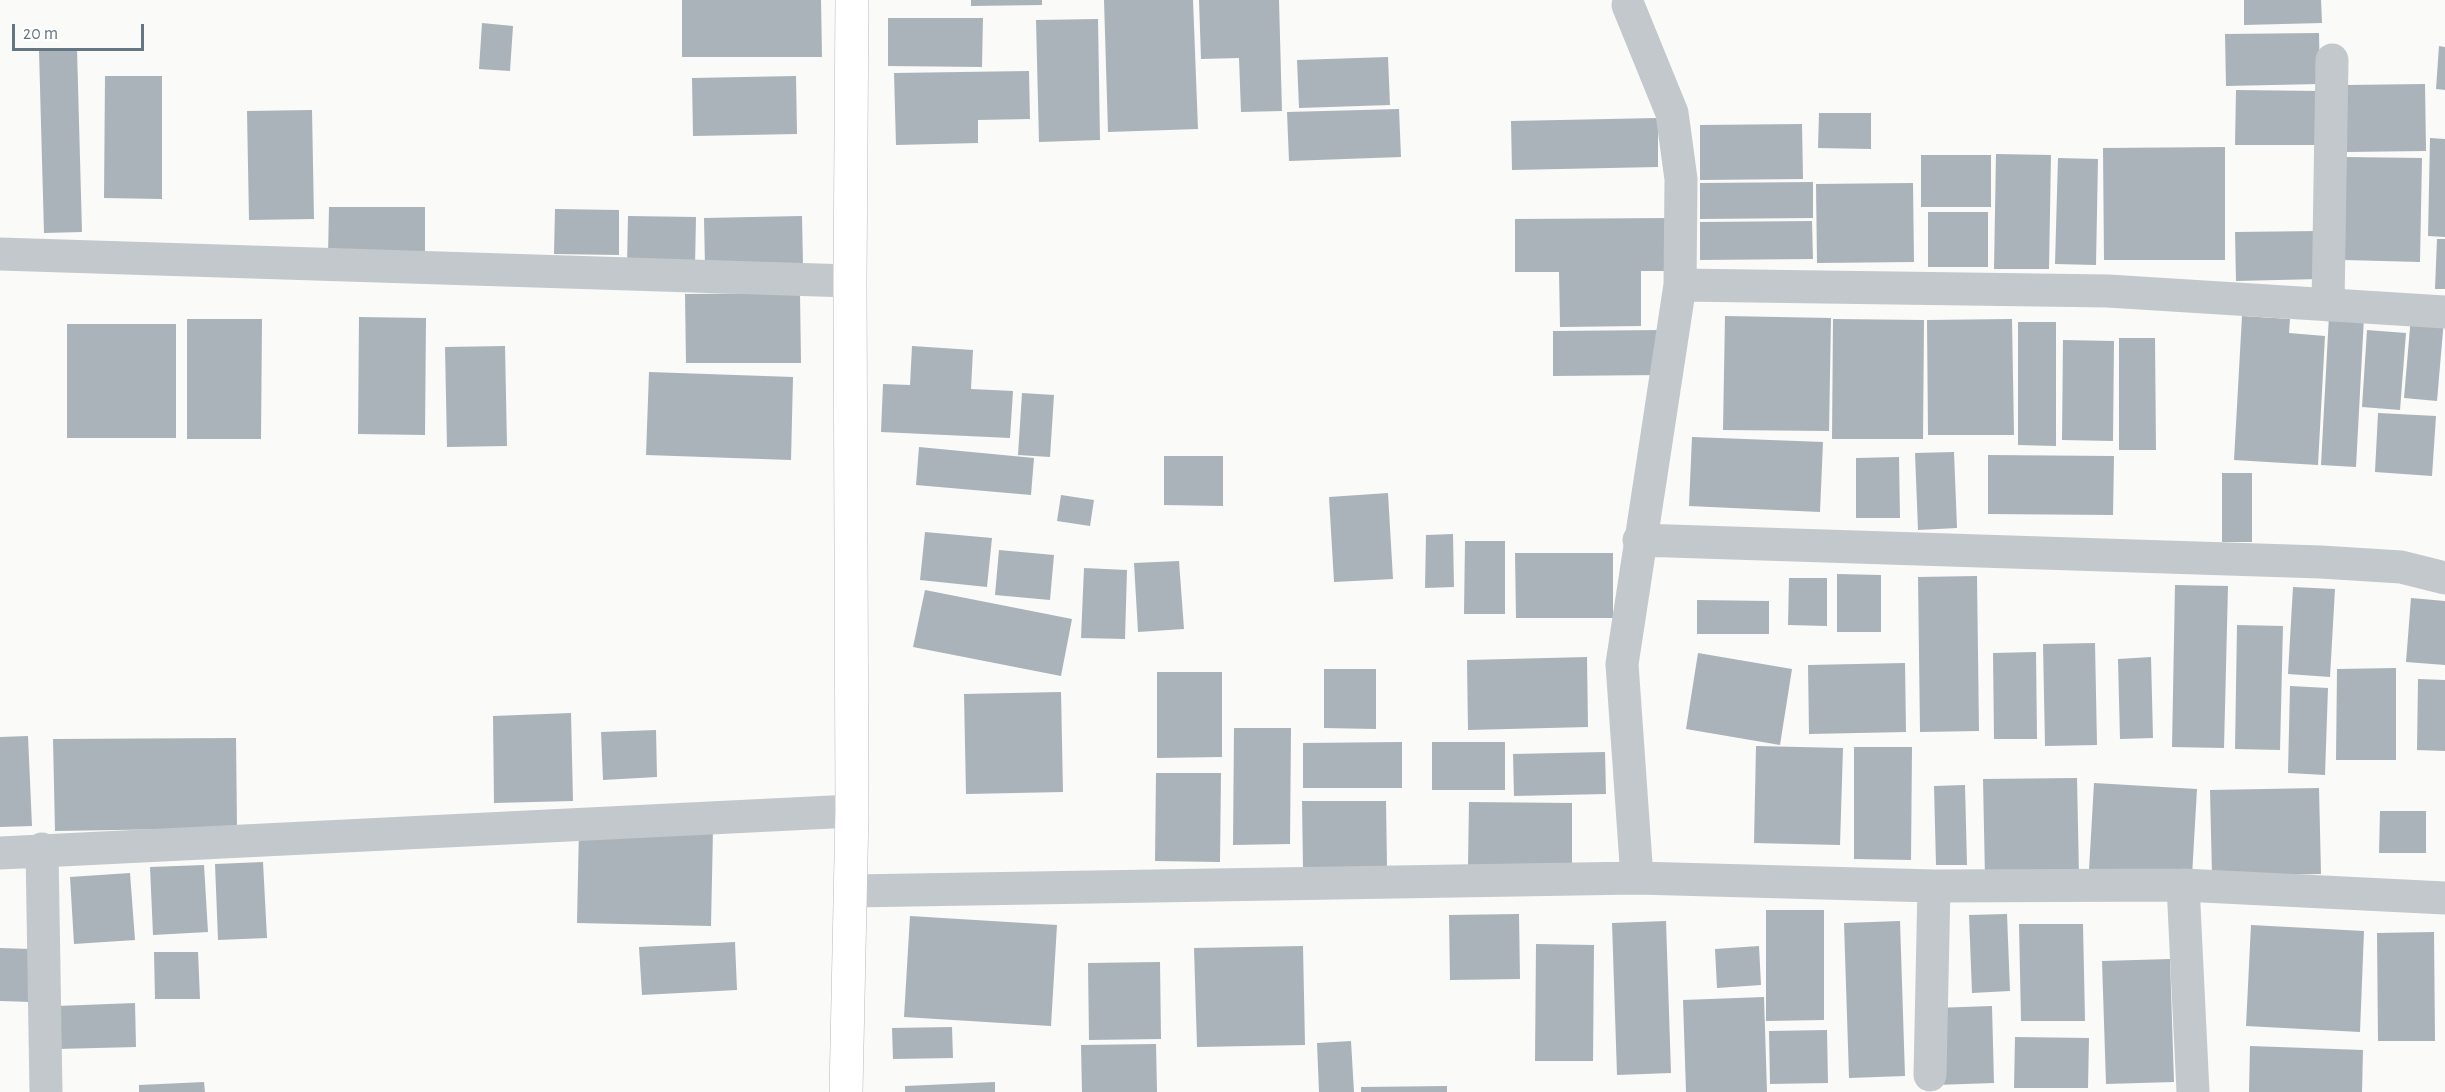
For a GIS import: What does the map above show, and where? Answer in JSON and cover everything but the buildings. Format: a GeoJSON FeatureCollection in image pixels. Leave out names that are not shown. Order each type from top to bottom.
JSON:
{"type":"FeatureCollection","features":[{"type":"Feature","properties":{"kind":"street"},"geometry":{"type":"LineString","coordinates":[[846,1092],[852,891],[850,281],[852,0]]}},
{"type":"Feature","properties":{"kind":"street"},"geometry":{"type":"LineString","coordinates":[[1628,5],[1672,113],[1681,179],[1680,285],[1639,540],[1622,664],[1637,878]]}},
{"type":"Feature","properties":{"kind":"street"},"geometry":{"type":"LineString","coordinates":[[2328,305],[2332,60]]}},
{"type":"Feature","properties":{"kind":"street"},"geometry":{"type":"LineString","coordinates":[[0,254],[850,281]]}},
{"type":"Feature","properties":{"kind":"street"},"geometry":{"type":"LineString","coordinates":[[1680,285],[2108,291],[2445,312]]}},
{"type":"Feature","properties":{"kind":"street"},"geometry":{"type":"LineString","coordinates":[[1639,540],[2321,562],[2401,567],[2445,578]]}},
{"type":"Feature","properties":{"kind":"street"},"geometry":{"type":"LineString","coordinates":[[0,853],[42,849],[852,811]]}},
{"type":"Feature","properties":{"kind":"street"},"geometry":{"type":"LineString","coordinates":[[42,849],[46,1092]]}},
{"type":"Feature","properties":{"kind":"street"},"geometry":{"type":"LineString","coordinates":[[852,891],[1637,878],[1934,886],[2183,885],[2445,898]]}},
{"type":"Feature","properties":{"kind":"street"},"geometry":{"type":"LineString","coordinates":[[2183,885],[2193,1092]]}},
{"type":"Feature","properties":{"kind":"street"},"geometry":{"type":"LineString","coordinates":[[1930,1075],[1934,886]]}}]}
